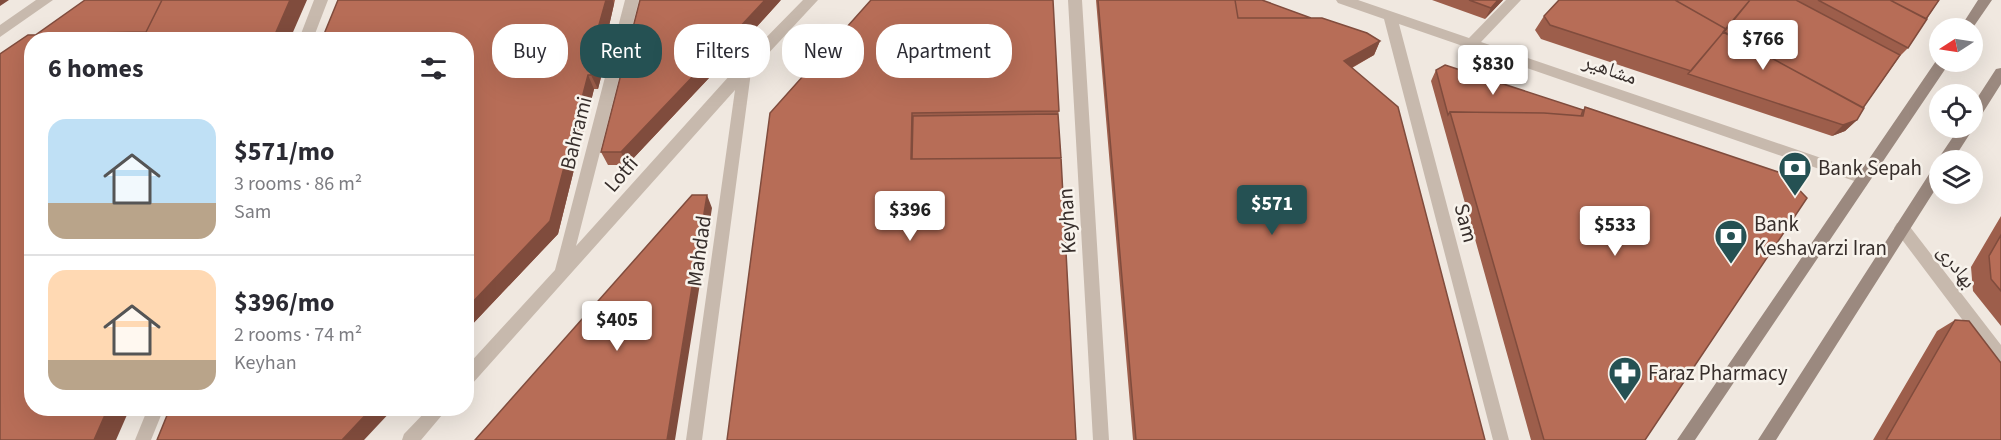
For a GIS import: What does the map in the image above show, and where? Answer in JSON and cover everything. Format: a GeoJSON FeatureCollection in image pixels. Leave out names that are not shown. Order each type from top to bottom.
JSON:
{"type":"FeatureCollection","features":[{"type":"Feature","properties":{"kind":"main road"},"geometry":{"type":"LineString","coordinates":[[1973,18],[1985,0]]}},
{"type":"Feature","properties":{"kind":"main road"},"geometry":{"type":"LineString","coordinates":[[1685,440],[1936,72]]}},
{"type":"Feature","properties":{"kind":"main road"},"geometry":{"type":"LineString","coordinates":[[1983,103],[1999,81]]}},
{"type":"Feature","properties":{"kind":"main road"},"geometry":{"type":"LineString","coordinates":[[1766,440],[1929,186]]}},
{"type":"Feature","properties":{"kind":"street"},"geometry":{"type":"LineString","coordinates":[[2,33],[46,0]]}},
{"type":"Feature","properties":{"kind":"street"},"geometry":{"type":"LineString","coordinates":[[309,32],[321,0]]}},
{"type":"Feature","properties":{"kind":"street","name":"Bahrami"},"geometry":{"type":"LineString","coordinates":[[561,277],[632,0]]}},
{"type":"Feature","properties":{"kind":"street","name":"Lotfi"},"geometry":{"type":"LineString","coordinates":[[770,42],[811,0]]}},
{"type":"Feature","properties":{"kind":"street","name":"Keyhan"},"geometry":{"type":"LineString","coordinates":[[1075,0],[1101,440]]}},
{"type":"Feature","properties":{"kind":"street","name":"مشاهیر"},"geometry":{"type":"LineString","coordinates":[[1343,0],[1863,178]]}},
{"type":"Feature","properties":{"kind":"street"},"geometry":{"type":"LineString","coordinates":[[1471,44],[1514,0]]}},
{"type":"Feature","properties":{"kind":"street","name":"Sam"},"geometry":{"type":"LineString","coordinates":[[1390,16],[1501,440]]}},
{"type":"Feature","properties":{"kind":"street","name":"Lotfi"},"geometry":{"type":"LineString","coordinates":[[474,370],[561,277],[736,78]]}},
{"type":"Feature","properties":{"kind":"street","name":"Mahdad"},"geometry":{"type":"LineString","coordinates":[[694,440],[744,78]]}},
{"type":"Feature","properties":{"kind":"street","name":"بهادری"},"geometry":{"type":"LineString","coordinates":[[1902,228],[2001,358]]}},
{"type":"Feature","properties":{"kind":"street"},"geometry":{"type":"LineString","coordinates":[[143,440],[153,416]]}},
{"type":"Feature","properties":{"kind":"street"},"geometry":{"type":"LineString","coordinates":[[410,440],[432,416]]}},
{"type":"Feature","properties":{"kind":"building"},"geometry":{"type":"Polygon","coordinates":[[[85,0],[162,0],[146,32],[40,32],[85,0]]]}},
{"type":"Feature","properties":{"kind":"building"},"geometry":{"type":"Polygon","coordinates":[[[162,0],[290,0],[276,32],[146,32],[162,0]]]}},
{"type":"Feature","properties":{"kind":"building"},"geometry":{"type":"Polygon","coordinates":[[[338,0],[606,0],[599,24],[580,24],[580,78],[587,78],[550,221],[474,301],[474,32],[325,32],[338,0]]]}},
{"type":"Feature","properties":{"kind":"building"},"geometry":{"type":"Polygon","coordinates":[[[640,0],[765,0],[742,24],[674,24],[674,78],[691,78],[621,152],[601,152],[620,78],[662,78],[662,24],[634,24],[640,0]]]}},
{"type":"Feature","properties":{"kind":"building"},"geometry":{"type":"Polygon","coordinates":[[[871,0],[1053,0],[1059,111],[912,113],[911,159],[1061,158],[1076,440],[727,440],[770,113],[801,78],[864,78],[864,24],[850,24],[871,0]]]}},
{"type":"Feature","properties":{"kind":"building"},"geometry":{"type":"Polygon","coordinates":[[[1098,0],[1235,0],[1238,18],[1322,18],[1367,33],[1380,41],[1344,61],[1398,107],[1485,440],[1136,440],[1098,0]]]}},
{"type":"Feature","properties":{"kind":"building"},"geometry":{"type":"Polygon","coordinates":[[[1235,0],[1262,0],[1311,18],[1238,18],[1235,0]]]}},
{"type":"Feature","properties":{"kind":"building"},"geometry":{"type":"Polygon","coordinates":[[[1469,0],[1498,0],[1491,8],[1469,0]]]}},
{"type":"Feature","properties":{"kind":"building"},"geometry":{"type":"Polygon","coordinates":[[[1559,0],[1675,0],[1726,29],[1691,71],[1550,25],[1544,16],[1559,0]]]}},
{"type":"Feature","properties":{"kind":"building"},"geometry":{"type":"Polygon","coordinates":[[[1675,0],[1750,0],[1726,29],[1675,0]]]}},
{"type":"Feature","properties":{"kind":"building"},"geometry":{"type":"Polygon","coordinates":[[[1750,0],[1796,0],[1900,55],[1863,108],[1724,32],[1750,0]]]}},
{"type":"Feature","properties":{"kind":"building"},"geometry":{"type":"Polygon","coordinates":[[[1818,0],[1890,0],[1927,19],[1908,48],[1818,0]]]}},
{"type":"Feature","properties":{"kind":"building"},"geometry":{"type":"Polygon","coordinates":[[[1890,0],[1939,0],[1926,19],[1890,0]]]}},
{"type":"Feature","properties":{"kind":"building"},"geometry":{"type":"Polygon","coordinates":[[[1723,32],[1864,108],[1857,120],[1843,125],[1688,74],[1723,32]]]}},
{"type":"Feature","properties":{"kind":"building"},"geometry":{"type":"Polygon","coordinates":[[[24,38],[24,416],[104,416],[94,440],[0,440],[0,54],[24,38]]]}},
{"type":"Feature","properties":{"kind":"building"},"geometry":{"type":"Polygon","coordinates":[[[1445,65],[1583,110],[1581,116],[1544,113],[1450,112],[1448,115],[1436,70],[1445,65]]]}},
{"type":"Feature","properties":{"kind":"building"},"geometry":{"type":"Polygon","coordinates":[[[1585,107],[1784,174],[1807,198],[1645,440],[1544,440],[1450,112],[1544,113],[1583,116],[1585,107]]]}},
{"type":"Feature","properties":{"kind":"building"},"geometry":{"type":"Polygon","coordinates":[[[1058,114],[1061,158],[912,159],[913,116],[1058,114]]]}},
{"type":"Feature","properties":{"kind":"building"},"geometry":{"type":"Polygon","coordinates":[[[692,195],[707,195],[667,440],[475,440],[692,195]]]}},
{"type":"Feature","properties":{"kind":"building"},"geometry":{"type":"Polygon","coordinates":[[[2001,235],[2001,291],[1991,279],[1989,256],[2001,235]]]}},
{"type":"Feature","properties":{"kind":"building"},"geometry":{"type":"Polygon","coordinates":[[[1955,320],[1969,321],[2001,363],[2001,440],[1886,440],[1955,320]]]}},
{"type":"Feature","properties":{"kind":"building"},"geometry":{"type":"Polygon","coordinates":[[[167,416],[364,416],[342,440],[157,440],[167,416]]]}},
{"type":"Feature","properties":{"kind":"place","name":"Bank Sepah"},"geometry":{"type":"Point","coordinates":[1795,197]}},
{"type":"Feature","properties":{"kind":"place","name":"Bank Keshavarzi Iran"},"geometry":{"type":"Point","coordinates":[1731,265]}},
{"type":"Feature","properties":{"kind":"place","name":"Faraz Pharmacy"},"geometry":{"type":"Point","coordinates":[1625,402]}}]}
